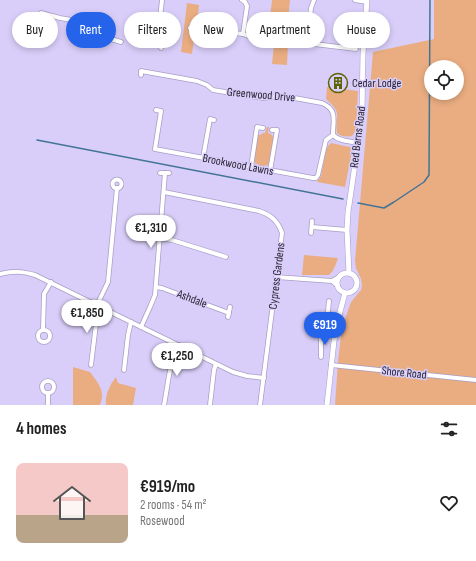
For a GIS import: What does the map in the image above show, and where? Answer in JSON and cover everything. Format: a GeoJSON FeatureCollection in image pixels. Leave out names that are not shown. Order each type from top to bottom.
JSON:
{"type":"FeatureCollection","features":[{"type":"Feature","properties":{"kind":"street"},"geometry":{"type":"LineString","coordinates":[[161,12],[162,0]]}},
{"type":"Feature","properties":{"kind":"street"},"geometry":{"type":"LineString","coordinates":[[242,0],[247,6],[243,34]]}},
{"type":"Feature","properties":{"kind":"street"},"geometry":{"type":"LineString","coordinates":[[311,12],[314,0]]}},
{"type":"Feature","properties":{"kind":"street"},"geometry":{"type":"LineString","coordinates":[[355,0],[367,1]]}},
{"type":"Feature","properties":{"kind":"street","name":"Red Barns Road"},"geometry":{"type":"LineString","coordinates":[[349,273],[348,212],[362,111],[363,54],[367,1]]}},
{"type":"Feature","properties":{"kind":"street"},"geometry":{"type":"LineString","coordinates":[[58,18],[89,23],[91,33],[121,42]]}},
{"type":"Feature","properties":{"kind":"street"},"geometry":{"type":"LineString","coordinates":[[238,33],[246,35]]}},
{"type":"Feature","properties":{"kind":"street"},"geometry":{"type":"LineString","coordinates":[[325,45],[356,49]]}},
{"type":"Feature","properties":{"kind":"street","name":"Greenwood Drive"},"geometry":{"type":"LineString","coordinates":[[141,75],[141,71],[197,81],[213,90],[251,97],[269,98],[281,96],[322,103],[332,109],[334,113],[333,136]]}},
{"type":"Feature","properties":{"kind":"street","name":"Brookwood Lawns"},"geometry":{"type":"LineString","coordinates":[[156,110],[161,111],[155,149],[313,178],[316,178],[318,175],[326,140],[333,136]]}},
{"type":"Feature","properties":{"kind":"street"},"geometry":{"type":"LineString","coordinates":[[203,158],[210,119],[214,120]]}},
{"type":"Feature","properties":{"kind":"street"},"geometry":{"type":"LineString","coordinates":[[251,167],[258,127],[263,128]]}},
{"type":"Feature","properties":{"kind":"street"},"geometry":{"type":"LineString","coordinates":[[270,171],[277,130],[272,130]]}},
{"type":"Feature","properties":{"kind":"street"},"geometry":{"type":"LineString","coordinates":[[333,136],[344,141],[358,143]]}},
{"type":"Feature","properties":{"kind":"street"},"geometry":{"type":"LineString","coordinates":[[141,327],[155,295],[156,287],[167,173],[160,173]]}},
{"type":"Feature","properties":{"kind":"street"},"geometry":{"type":"LineString","coordinates":[[90,365],[98,306],[108,282],[117,188]]}},
{"type":"Feature","properties":{"kind":"street","name":"Cypress Gardens"},"geometry":{"type":"LineString","coordinates":[[164,192],[267,213],[280,227],[282,234],[260,405]]}},
{"type":"Feature","properties":{"kind":"street"},"geometry":{"type":"LineString","coordinates":[[311,233],[312,221]]}},
{"type":"Feature","properties":{"kind":"street"},"geometry":{"type":"LineString","coordinates":[[312,227],[348,230]]}},
{"type":"Feature","properties":{"kind":"street"},"geometry":{"type":"LineString","coordinates":[[160,238],[172,240],[226,257]]}},
{"type":"Feature","properties":{"kind":"street"},"geometry":{"type":"LineString","coordinates":[[0,274],[13,271],[26,272],[35,275],[233,372],[247,376],[264,378]]}},
{"type":"Feature","properties":{"kind":"street"},"geometry":{"type":"LineString","coordinates":[[276,277],[332,281],[339,278],[343,274],[349,273],[356,279],[357,285],[354,290],[345,293],[332,281]]}},
{"type":"Feature","properties":{"kind":"street"},"geometry":{"type":"LineString","coordinates":[[338,286],[339,278]]}},
{"type":"Feature","properties":{"kind":"street"},"geometry":{"type":"LineString","coordinates":[[43,330],[44,294],[50,282]]}},
{"type":"Feature","properties":{"kind":"street","name":"Ashdale"},"geometry":{"type":"LineString","coordinates":[[156,287],[162,288],[228,315],[230,307]]}},
{"type":"Feature","properties":{"kind":"street"},"geometry":{"type":"LineString","coordinates":[[327,405],[335,334],[345,293]]}},
{"type":"Feature","properties":{"kind":"street"},"geometry":{"type":"LineString","coordinates":[[321,357],[321,333],[330,301],[322,300]]}},
{"type":"Feature","properties":{"kind":"street"},"geometry":{"type":"LineString","coordinates":[[124,370],[131,322]]}},
{"type":"Feature","properties":{"kind":"street"},"geometry":{"type":"LineString","coordinates":[[321,333],[335,334]]}},
{"type":"Feature","properties":{"kind":"street"},"geometry":{"type":"LineString","coordinates":[[164,405],[172,363],[179,345]]}},
{"type":"Feature","properties":{"kind":"street"},"geometry":{"type":"LineString","coordinates":[[210,405],[216,364]]}},
{"type":"Feature","properties":{"kind":"street","name":"Shore Road"},"geometry":{"type":"LineString","coordinates":[[331,365],[476,380]]}},
{"type":"Feature","properties":{"kind":"street"},"geometry":{"type":"LineString","coordinates":[[48,393],[48,405]]}},
{"type":"Feature","properties":{"kind":"shaded area"},"geometry":{"type":"Polygon","coordinates":[[[272,0],[290,0],[289,12],[271,12],[272,0]]]}},
{"type":"Feature","properties":{"kind":"shaded area"},"geometry":{"type":"Polygon","coordinates":[[[434,0],[476,0],[476,405],[335,405],[342,328],[351,302],[361,290],[362,286],[355,261],[373,52],[434,39],[434,0]]]}},
{"type":"Feature","properties":{"kind":"shaded area"},"geometry":{"type":"Polygon","coordinates":[[[187,3],[199,5],[198,12],[189,12],[189,48],[193,48],[192,54],[181,52],[187,3]]]}},
{"type":"Feature","properties":{"kind":"shaded area"},"geometry":{"type":"Polygon","coordinates":[[[274,48],[288,48],[287,65],[272,64],[274,48]]]}},
{"type":"Feature","properties":{"kind":"shaded area"},"geometry":{"type":"Polygon","coordinates":[[[327,87],[358,91],[356,130],[352,136],[348,137],[337,133],[337,114],[335,108],[326,99],[327,87]]]}},
{"type":"Feature","properties":{"kind":"shaded area"},"geometry":{"type":"Polygon","coordinates":[[[267,127],[269,127],[268,133],[274,137],[268,165],[262,166],[255,163],[254,160],[258,135],[265,133],[267,127]]]}},
{"type":"Feature","properties":{"kind":"shaded area"},"geometry":{"type":"Polygon","coordinates":[[[331,143],[350,147],[352,151],[345,187],[317,182],[321,176],[326,149],[331,143]]]}},
{"type":"Feature","properties":{"kind":"shaded area"},"geometry":{"type":"Polygon","coordinates":[[[304,255],[338,258],[334,269],[329,275],[302,275],[304,255]]]}},
{"type":"Feature","properties":{"kind":"shaded area"},"geometry":{"type":"Polygon","coordinates":[[[73,367],[90,372],[96,380],[102,391],[102,400],[100,405],[73,405],[73,367]]]}},
{"type":"Feature","properties":{"kind":"shaded area"},"geometry":{"type":"Polygon","coordinates":[[[116,377],[118,383],[136,388],[133,405],[106,405],[108,391],[116,377]]]}},
{"type":"Feature","properties":{"kind":"waterway"},"geometry":{"type":"LineString","coordinates":[[358,203],[384,208],[424,182],[429,175],[430,0]]}},
{"type":"Feature","properties":{"kind":"waterway"},"geometry":{"type":"LineString","coordinates":[[37,140],[343,199]]}},
{"type":"Feature","properties":{"kind":"place","name":"Cedar Lodge"},"geometry":{"type":"Point","coordinates":[338,83]}}]}
